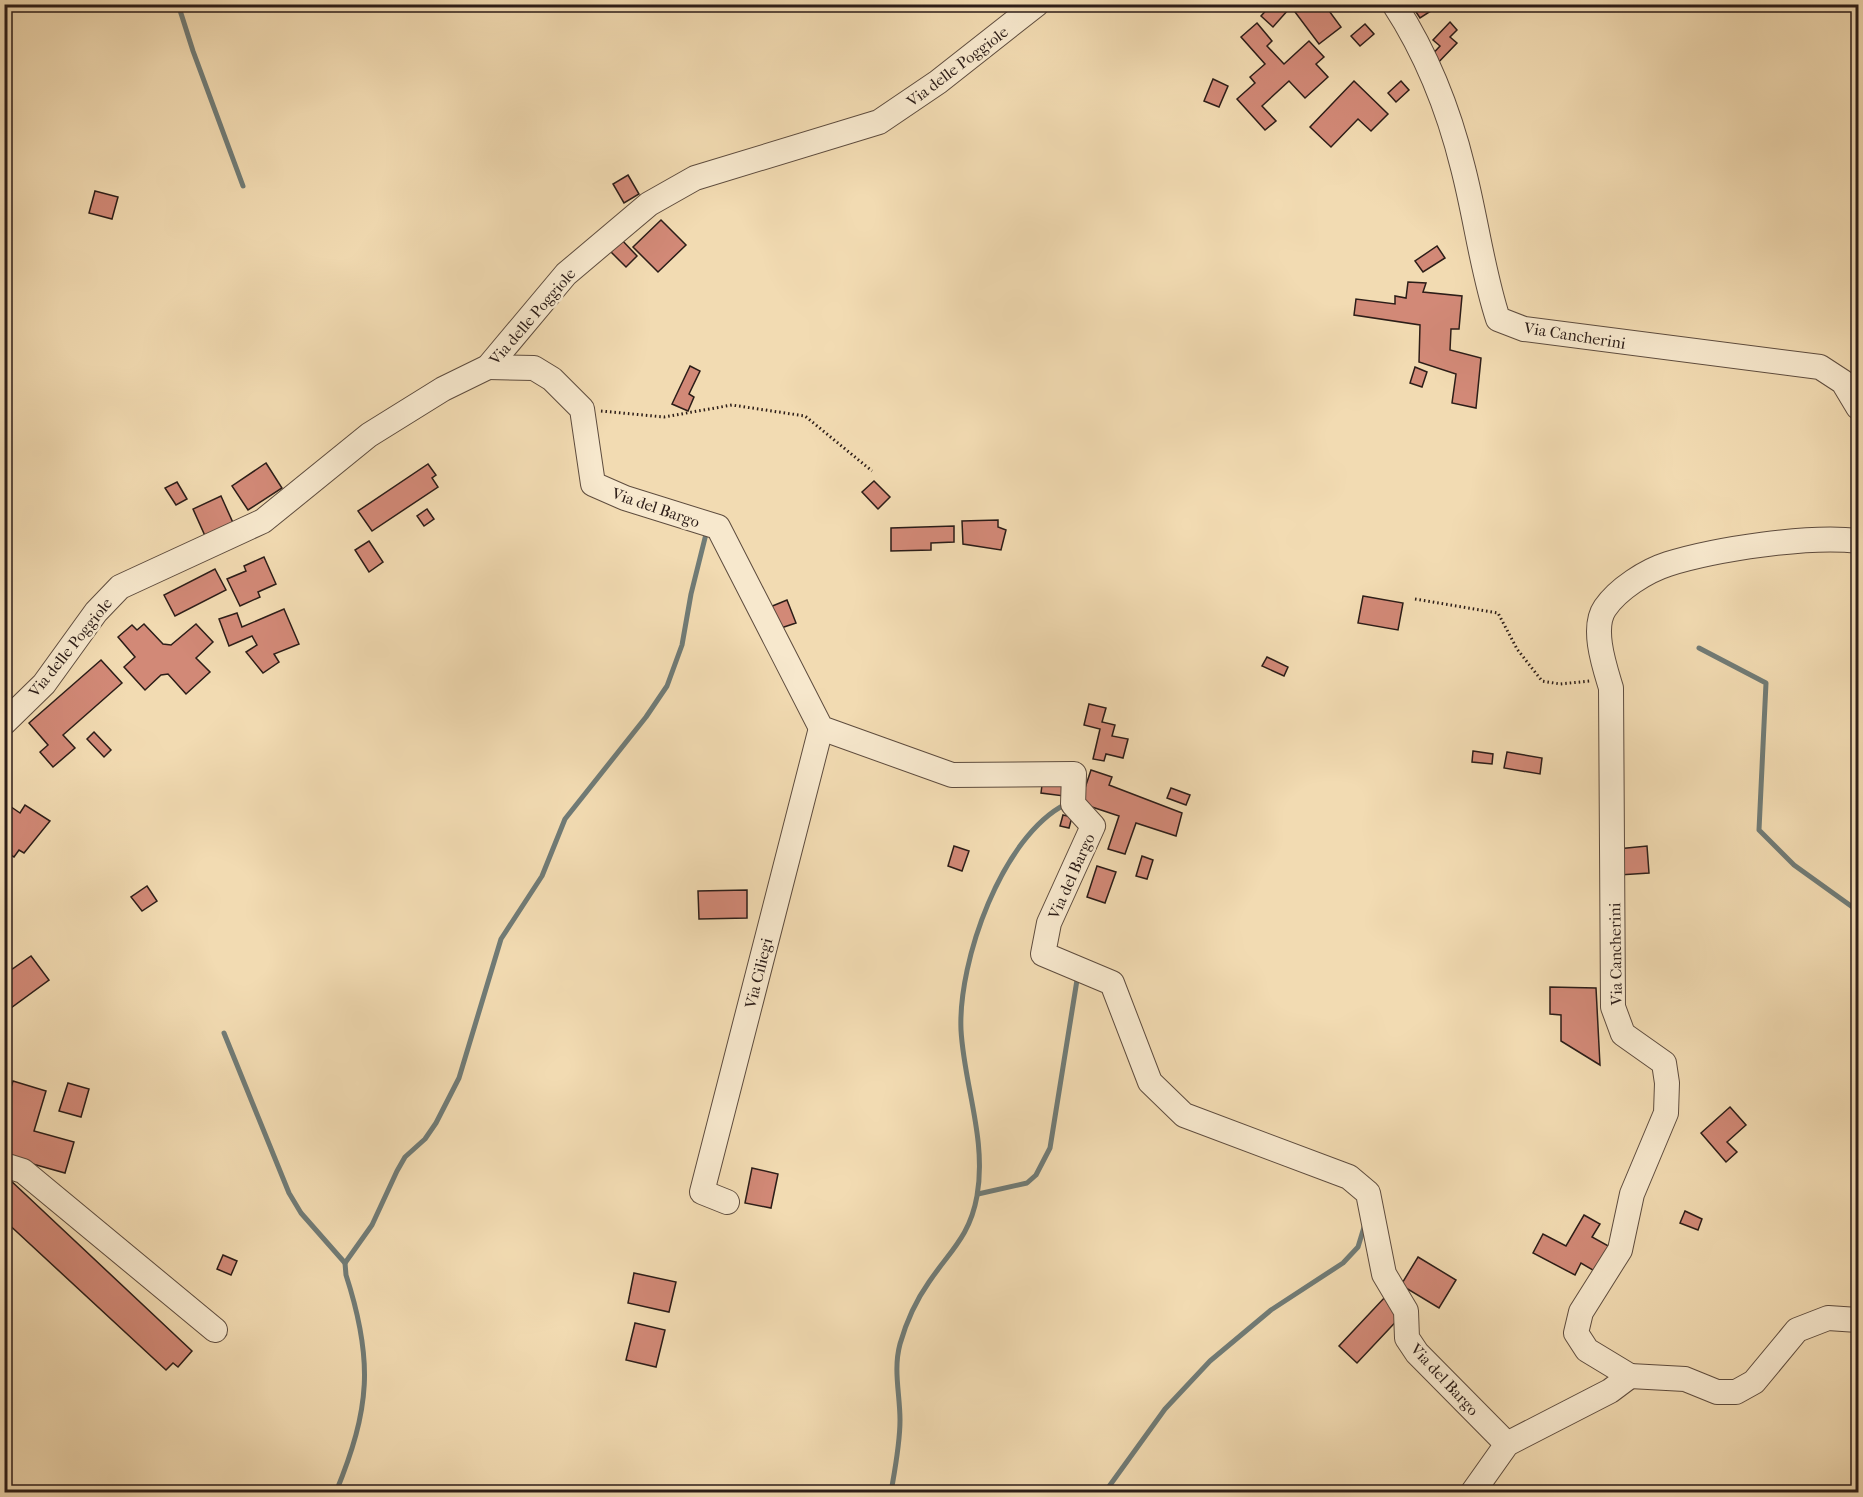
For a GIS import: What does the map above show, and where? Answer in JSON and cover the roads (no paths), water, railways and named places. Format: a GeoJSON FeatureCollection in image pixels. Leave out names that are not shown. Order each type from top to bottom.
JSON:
{"type":"FeatureCollection","features":[{"type":"Feature","properties":{"kind":"street","name":"Via delle Poggiole"},"geometry":{"type":"LineString","coordinates":[[4,723],[44,684],[96,612],[120,587],[262,521],[369,435],[443,389],[488,367],[566,274],[649,204],[695,178],[879,122],[938,82],[1037,4]]}},
{"type":"Feature","properties":{"kind":"street","name":"Via Cancherini"},"geometry":{"type":"LineString","coordinates":[[1394,4],[1406,22],[1440,96],[1463,166],[1498,319],[1524,329],[1820,367],[1843,382],[1858,407]]}},
{"type":"Feature","properties":{"kind":"street","name":"Via del Bargo"},"geometry":{"type":"LineString","coordinates":[[488,367],[534,368],[552,379],[582,409],[593,484],[625,498],[718,527],[821,728],[952,775],[1074,774],[1073,804],[1093,826],[1049,923],[1043,954],[1112,982],[1150,1082],[1184,1115],[1349,1177],[1368,1194],[1384,1274],[1406,1311],[1407,1338],[1417,1353],[1507,1444]]}},
{"type":"Feature","properties":{"kind":"street","name":"Via Cancherini"},"geometry":{"type":"LineString","coordinates":[[1630,1377],[1587,1350],[1576,1333],[1581,1312],[1620,1250],[1632,1194],[1666,1113],[1667,1083],[1664,1063],[1623,1034],[1613,1007],[1611,688],[1598,646],[1604,610],[1632,582],[1666,564],[1745,548],[1838,538],[1858,541]]}},
{"type":"Feature","properties":{"kind":"street","name":"Via Ciliegi"},"geometry":{"type":"LineString","coordinates":[[727,1202],[702,1192],[821,728]]}},
{"type":"Feature","properties":{"kind":"street"},"geometry":{"type":"LineString","coordinates":[[4,1165],[23,1171],[215,1330]]}},
{"type":"Feature","properties":{"kind":"street"},"geometry":{"type":"LineString","coordinates":[[1473,1492],[1507,1444],[1610,1391],[1630,1377],[1685,1379],[1717,1392],[1736,1392],[1754,1382],[1797,1330],[1828,1318],[1858,1320]]}},
{"type":"Feature","properties":{"kind":"waterway"},"geometry":{"type":"LineString","coordinates":[[178,4],[243,186]]}},
{"type":"Feature","properties":{"kind":"waterway"},"geometry":{"type":"LineString","coordinates":[[336,1492],[356,1435],[364,1385],[361,1334],[345,1263],[372,1225],[405,1157],[425,1139],[436,1123],[459,1078],[501,939],[542,876],[565,819],[646,717],[667,686],[682,645],[691,594],[706,534]]}},
{"type":"Feature","properties":{"kind":"waterway"},"geometry":{"type":"LineString","coordinates":[[1699,648],[1766,683],[1759,830],[1794,865],[1858,911]]}},
{"type":"Feature","properties":{"kind":"waterway"},"geometry":{"type":"LineString","coordinates":[[891,1492],[900,1429],[897,1373],[900,1344],[920,1296],[964,1233],[974,1210],[977,1196],[979,1175],[977,1133],[961,1030],[967,970],[988,903],[1004,871],[1022,843],[1043,820],[1066,804]]}},
{"type":"Feature","properties":{"kind":"waterway"},"geometry":{"type":"LineString","coordinates":[[978,1194],[1027,1183],[1036,1175],[1050,1148],[1077,980]]}},
{"type":"Feature","properties":{"kind":"waterway"},"geometry":{"type":"LineString","coordinates":[[224,1033],[289,1193],[301,1213],[345,1263]]}},
{"type":"Feature","properties":{"kind":"waterway"},"geometry":{"type":"LineString","coordinates":[[1105,1492],[1165,1409],[1210,1361],[1271,1310],[1343,1263],[1358,1247],[1365,1224]]}}]}
